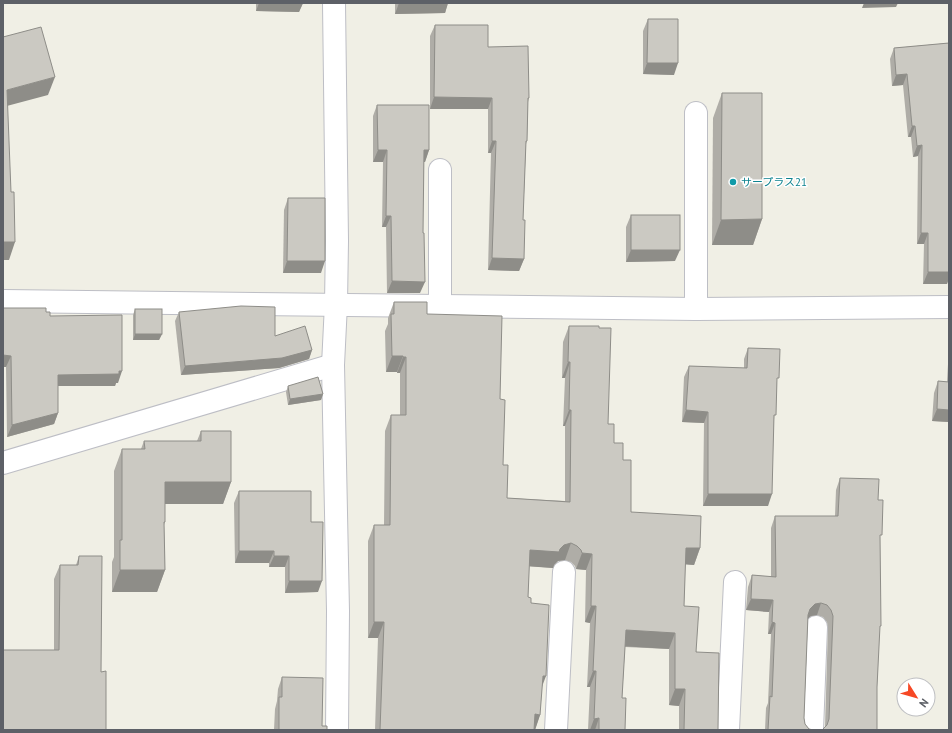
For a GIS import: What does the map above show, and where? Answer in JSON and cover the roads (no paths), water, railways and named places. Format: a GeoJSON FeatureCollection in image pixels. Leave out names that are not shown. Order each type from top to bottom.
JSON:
{"type":"FeatureCollection","features":[{"type":"Feature","properties":{"kind":"street"},"geometry":{"type":"LineString","coordinates":[[334,3],[337,241],[333,365],[338,611],[337,730]]}},
{"type":"Feature","properties":{"kind":"street"},"geometry":{"type":"LineString","coordinates":[[696,113],[696,309]]}},
{"type":"Feature","properties":{"kind":"street"},"geometry":{"type":"LineString","coordinates":[[440,170],[440,305]]}},
{"type":"Feature","properties":{"kind":"street"},"geometry":{"type":"LineString","coordinates":[[3,301],[696,309],[949,307]]}},
{"type":"Feature","properties":{"kind":"street"},"geometry":{"type":"LineString","coordinates":[[3,463],[333,365]]}},
{"type":"Feature","properties":{"kind":"street"},"geometry":{"type":"LineString","coordinates":[[556,730],[564,572]]}},
{"type":"Feature","properties":{"kind":"street"},"geometry":{"type":"LineString","coordinates":[[728,730],[735,582]]}},
{"type":"Feature","properties":{"kind":"street"},"geometry":{"type":"LineString","coordinates":[[812,730],[816,627]]}},
{"type":"Feature","properties":{"kind":"place","name":"サープラス21"},"geometry":{"type":"Point","coordinates":[733,182]}}]}
